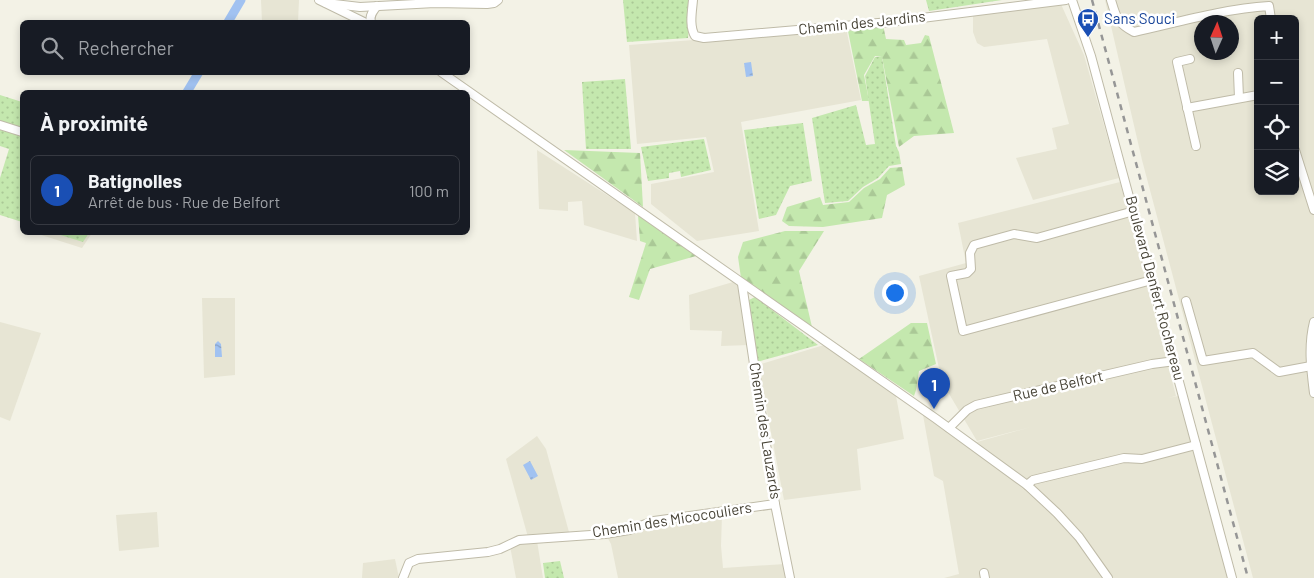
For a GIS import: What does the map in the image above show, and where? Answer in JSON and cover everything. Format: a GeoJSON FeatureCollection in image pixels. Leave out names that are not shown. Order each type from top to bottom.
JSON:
{"type":"FeatureCollection","features":[{"type":"Feature","properties":{"kind":"street"},"geometry":{"type":"LineString","coordinates":[[323,2],[360,7],[426,3],[487,4],[498,0]]}},
{"type":"Feature","properties":{"kind":"street","name":"Chemin des Jardins"},"geometry":{"type":"LineString","coordinates":[[693,0],[693,33],[695,36],[704,38],[890,22],[1066,0]]}},
{"type":"Feature","properties":{"kind":"street","name":"Boulevard Denfert Rochereau"},"geometry":{"type":"LineString","coordinates":[[1072,0],[1091,56],[1134,211],[1232,578]]}},
{"type":"Feature","properties":{"kind":"street"},"geometry":{"type":"LineString","coordinates":[[1110,0],[1122,26],[1134,32],[1226,10],[1269,3]]}},
{"type":"Feature","properties":{"kind":"street"},"geometry":{"type":"LineString","coordinates":[[323,2],[360,20]]}},
{"type":"Feature","properties":{"kind":"street"},"geometry":{"type":"LineString","coordinates":[[370,20],[372,12],[377,6]]}},
{"type":"Feature","properties":{"kind":"street"},"geometry":{"type":"LineString","coordinates":[[1190,59],[1178,62],[1196,146]]}},
{"type":"Feature","properties":{"kind":"street"},"geometry":{"type":"LineString","coordinates":[[1238,73],[1239,98]]}},
{"type":"Feature","properties":{"kind":"street"},"geometry":{"type":"LineString","coordinates":[[445,75],[467,90]]}},
{"type":"Feature","properties":{"kind":"street"},"geometry":{"type":"LineString","coordinates":[[470,92],[949,428],[1026,485],[1056,512],[1078,537],[1108,578]]}},
{"type":"Feature","properties":{"kind":"street"},"geometry":{"type":"LineString","coordinates":[[1187,108],[1254,96]]}},
{"type":"Feature","properties":{"kind":"street"},"geometry":{"type":"LineString","coordinates":[[0,125],[20,131]]}},
{"type":"Feature","properties":{"kind":"street"},"geometry":{"type":"LineString","coordinates":[[1299,162],[1314,208]]}},
{"type":"Feature","properties":{"kind":"street"},"geometry":{"type":"LineString","coordinates":[[1134,211],[1038,238],[1014,234],[974,244],[970,253],[971,269],[967,273],[951,276],[963,331],[1152,280]]}},
{"type":"Feature","properties":{"kind":"street","name":"Chemin des Lauzards"},"geometry":{"type":"LineString","coordinates":[[742,284],[775,504],[790,578]]}},
{"type":"Feature","properties":{"kind":"street"},"geometry":{"type":"LineString","coordinates":[[1186,301],[1203,361],[1253,353],[1279,372],[1311,366]]}},
{"type":"Feature","properties":{"kind":"street"},"geometry":{"type":"LineString","coordinates":[[1314,322],[1311,335],[1311,366],[1314,393]]}},
{"type":"Feature","properties":{"kind":"street","name":"Rue de Belfort"},"geometry":{"type":"LineString","coordinates":[[949,428],[967,410],[976,405],[1152,364],[1174,361]]}},
{"type":"Feature","properties":{"kind":"street"},"geometry":{"type":"LineString","coordinates":[[1026,485],[1033,480],[1124,458],[1142,459],[1196,446]]}},
{"type":"Feature","properties":{"kind":"street","name":"Chemin des Micocouliers"},"geometry":{"type":"LineString","coordinates":[[403,578],[409,563],[418,559],[500,550],[519,540],[605,534],[629,530],[654,522],[775,504]]}},
{"type":"Feature","properties":{"kind":"shaded area"},"geometry":{"type":"Polygon","coordinates":[[[261,0],[299,0],[298,20],[262,20],[261,0]]]}},
{"type":"Feature","properties":{"kind":"shaded area"},"geometry":{"type":"Polygon","coordinates":[[[1105,0],[1314,0],[1314,578],[1253,578],[1142,160],[1105,0]]]}},
{"type":"Feature","properties":{"kind":"shaded area"},"geometry":{"type":"Polygon","coordinates":[[[1060,2],[1084,55],[1119,178],[1033,200],[1016,158],[1057,149],[1052,128],[1069,124],[1047,39],[984,47],[977,43],[973,32],[973,14],[1060,2]]]}},
{"type":"Feature","properties":{"kind":"shaded area"},"geometry":{"type":"Polygon","coordinates":[[[846,28],[861,100],[741,122],[759,231],[697,241],[651,204],[651,184],[714,172],[706,137],[637,144],[629,45],[846,28]]]}},
{"type":"Feature","properties":{"kind":"shaded area"},"geometry":{"type":"Polygon","coordinates":[[[537,150],[635,213],[637,241],[584,225],[582,201],[568,202],[568,211],[539,209],[537,150]]]}},
{"type":"Feature","properties":{"kind":"shaded area"},"geometry":{"type":"Polygon","coordinates":[[[1120,182],[1176,396],[1168,398],[1178,396],[1228,578],[944,578],[959,574],[943,481],[934,476],[923,415],[977,442],[1031,427],[977,441],[942,382],[919,276],[966,263],[958,223],[1120,182]]]}},
{"type":"Feature","properties":{"kind":"shaded area"},"geometry":{"type":"Polygon","coordinates":[[[41,235],[91,235],[82,248],[41,235]]]}},
{"type":"Feature","properties":{"kind":"shaded area"},"geometry":{"type":"Polygon","coordinates":[[[733,282],[741,289],[749,345],[721,346],[722,331],[690,330],[689,295],[733,282]]]}},
{"type":"Feature","properties":{"kind":"shaded area"},"geometry":{"type":"Polygon","coordinates":[[[202,298],[235,298],[235,375],[204,378],[202,298]]]}},
{"type":"Feature","properties":{"kind":"shaded area"},"geometry":{"type":"Polygon","coordinates":[[[0,322],[41,333],[10,421],[0,417],[0,322]]]}},
{"type":"Feature","properties":{"kind":"shaded area"},"geometry":{"type":"Polygon","coordinates":[[[824,345],[896,396],[904,439],[857,449],[861,490],[784,500],[758,365],[824,345]]]}},
{"type":"Feature","properties":{"kind":"shaded area"},"geometry":{"type":"Polygon","coordinates":[[[537,436],[546,449],[569,532],[528,537],[506,459],[537,436]]]}},
{"type":"Feature","properties":{"kind":"shaded area"},"geometry":{"type":"Polygon","coordinates":[[[157,512],[159,547],[119,551],[116,515],[157,512]]]}},
{"type":"Feature","properties":{"kind":"shaded area"},"geometry":{"type":"Polygon","coordinates":[[[722,515],[721,546],[723,568],[785,564],[787,578],[618,578],[611,544],[606,535],[655,523],[722,515]]]}},
{"type":"Feature","properties":{"kind":"shaded area"},"geometry":{"type":"Polygon","coordinates":[[[537,541],[543,578],[516,578],[510,546],[537,541]]]}},
{"type":"Feature","properties":{"kind":"shaded area"},"geometry":{"type":"Polygon","coordinates":[[[395,559],[399,578],[362,578],[363,563],[395,559]]]}},
{"type":"Feature","properties":{"kind":"green space"},"geometry":{"type":"Polygon","coordinates":[[[623,0],[691,0],[688,38],[627,42],[623,0]]]}},
{"type":"Feature","properties":{"kind":"green space"},"geometry":{"type":"Polygon","coordinates":[[[926,0],[1002,0],[929,11],[926,0]]]}},
{"type":"Feature","properties":{"kind":"green space"},"geometry":{"type":"Polygon","coordinates":[[[883,25],[886,39],[904,40],[906,45],[921,43],[925,35],[929,36],[954,133],[914,136],[899,147],[882,57],[875,56],[864,75],[869,101],[862,101],[848,31],[883,25]]]}},
{"type":"Feature","properties":{"kind":"green space"},"geometry":{"type":"Polygon","coordinates":[[[875,57],[882,57],[896,146],[901,164],[889,166],[878,178],[863,187],[848,201],[825,203],[812,118],[856,105],[866,145],[875,144],[865,76],[875,57]]]}},
{"type":"Feature","properties":{"kind":"green space"},"geometry":{"type":"Polygon","coordinates":[[[625,79],[631,149],[586,149],[582,82],[625,79]]]}},
{"type":"Feature","properties":{"kind":"green space"},"geometry":{"type":"Polygon","coordinates":[[[0,95],[20,101],[20,221],[0,215],[0,178],[9,149],[0,146],[0,95]]]}},
{"type":"Feature","properties":{"kind":"green space"},"geometry":{"type":"Polygon","coordinates":[[[803,123],[812,181],[790,186],[776,215],[759,219],[744,130],[803,123]]]}},
{"type":"Feature","properties":{"kind":"green space"},"geometry":{"type":"Polygon","coordinates":[[[704,139],[711,170],[681,177],[680,171],[669,173],[669,178],[648,181],[641,147],[704,139]]]}},
{"type":"Feature","properties":{"kind":"green space"},"geometry":{"type":"Polygon","coordinates":[[[564,150],[640,153],[643,207],[564,150]]]}},
{"type":"Feature","properties":{"kind":"green space"},"geometry":{"type":"Polygon","coordinates":[[[902,167],[905,185],[887,195],[882,218],[823,227],[789,226],[782,221],[787,207],[820,197],[823,205],[849,202],[864,188],[880,179],[890,168],[902,167]]]}},
{"type":"Feature","properties":{"kind":"green space"},"geometry":{"type":"Polygon","coordinates":[[[638,215],[696,256],[650,269],[639,300],[629,297],[646,243],[640,241],[638,215]]]}},
{"type":"Feature","properties":{"kind":"green space"},"geometry":{"type":"Polygon","coordinates":[[[785,231],[824,231],[799,271],[812,327],[741,278],[738,257],[743,242],[785,231]]]}},
{"type":"Feature","properties":{"kind":"green space"},"geometry":{"type":"Polygon","coordinates":[[[60,235],[88,235],[83,242],[60,235]]]}},
{"type":"Feature","properties":{"kind":"green space"},"geometry":{"type":"Polygon","coordinates":[[[755,297],[818,345],[757,362],[749,300],[755,297]]]}},
{"type":"Feature","properties":{"kind":"green space"},"geometry":{"type":"Polygon","coordinates":[[[911,323],[927,323],[936,364],[919,371],[914,396],[859,359],[911,323]]]}},
{"type":"Feature","properties":{"kind":"green space"},"geometry":{"type":"Polygon","coordinates":[[[560,561],[564,578],[545,578],[543,563],[560,561]]]}},
{"type":"Feature","properties":{"kind":"water"},"geometry":{"type":"Polygon","coordinates":[[[751,62],[753,76],[746,77],[744,63],[751,62]]]}},
{"type":"Feature","properties":{"kind":"water"},"geometry":{"type":"Polygon","coordinates":[[[218,341],[221,344],[222,357],[215,357],[215,344],[218,341]]]}},
{"type":"Feature","properties":{"kind":"water"},"geometry":{"type":"Polygon","coordinates":[[[530,461],[538,476],[531,480],[523,465],[530,461]]]}},
{"type":"Feature","properties":{"kind":"waterway"},"geometry":{"type":"LineString","coordinates":[[229,20],[241,0]]}},
{"type":"Feature","properties":{"kind":"waterway"},"geometry":{"type":"LineString","coordinates":[[188,90],[197,75]]}},
{"type":"Feature","properties":{"kind":"railway"},"geometry":{"type":"LineString","coordinates":[[1092,0],[1248,578]]}},
{"type":"Feature","properties":{"kind":"place","name":"Sans Souci"},"geometry":{"type":"Point","coordinates":[1088,38]}},
{"type":"Feature","properties":{"kind":"place","name":"Batignolles"},"geometry":{"type":"Point","coordinates":[934,409]}}]}
